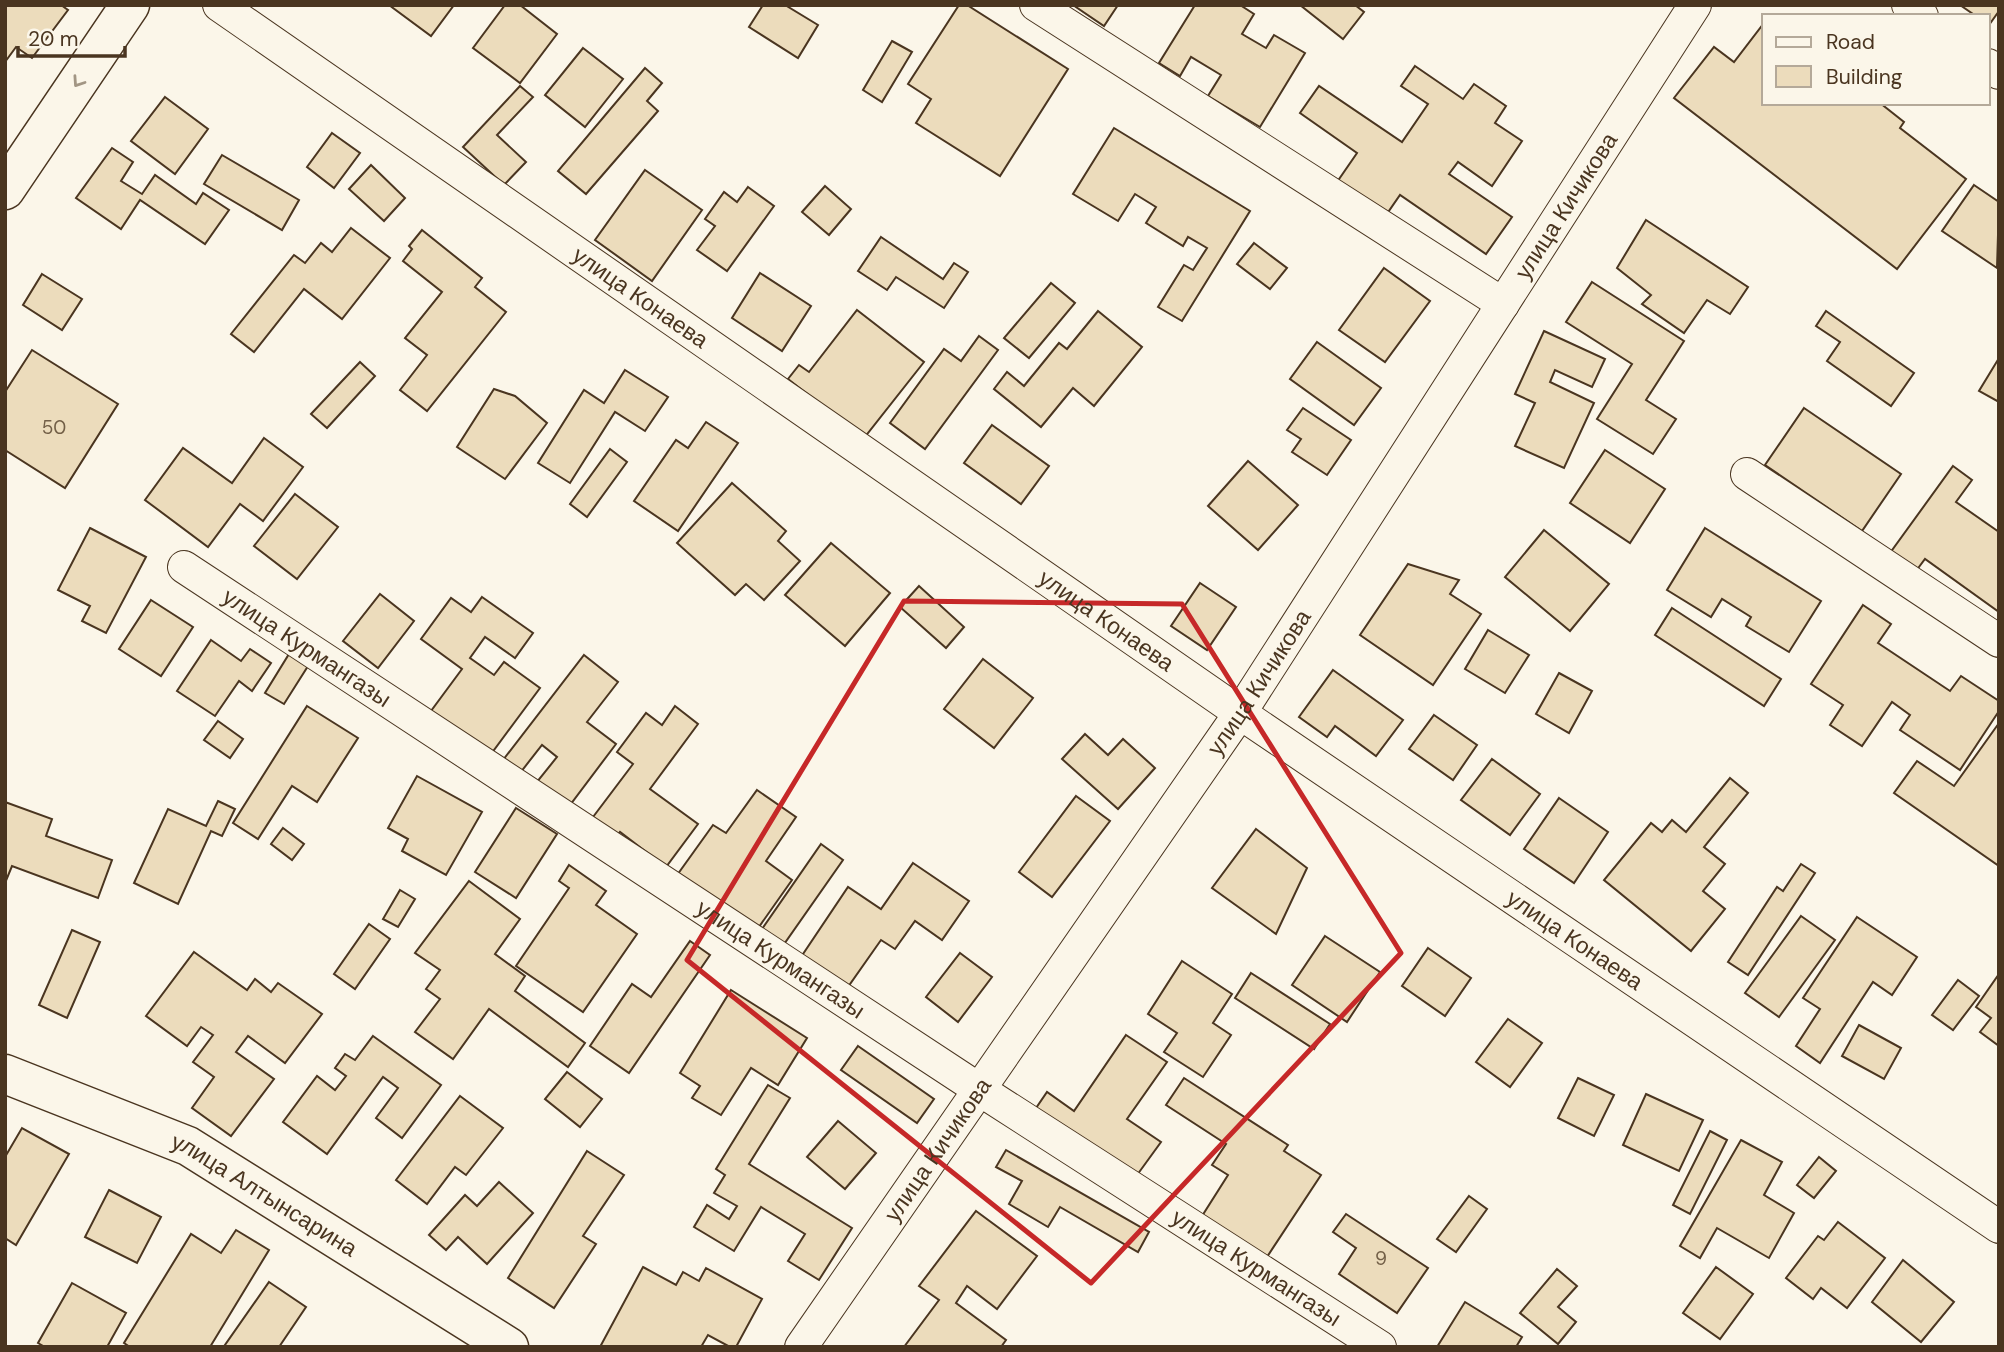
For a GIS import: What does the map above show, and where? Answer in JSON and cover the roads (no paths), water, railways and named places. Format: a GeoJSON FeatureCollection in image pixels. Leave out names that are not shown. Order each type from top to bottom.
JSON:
{"type":"FeatureCollection","features":[{"type":"Feature","properties":{"kind":"street"},"geometry":{"type":"LineString","coordinates":[[5,190],[130,5]]}},
{"type":"Feature","properties":{"kind":"street","name":"улица Конаева"},"geometry":{"type":"LineString","coordinates":[[219,5],[1240,713],[1999,1227]]}},
{"type":"Feature","properties":{"kind":"street"},"geometry":{"type":"LineString","coordinates":[[1037,5],[1503,304]]}},
{"type":"Feature","properties":{"kind":"street","name":"улица Кичикова"},"geometry":{"type":"LineString","coordinates":[[801,1347],[1240,713],[1695,5]]}},
{"type":"Feature","properties":{"kind":"street"},"geometry":{"type":"LineString","coordinates":[[1747,474],[1999,641]]}},
{"type":"Feature","properties":{"kind":"street","name":"улица Курмангазы"},"geometry":{"type":"LineString","coordinates":[[184,567],[980,1090],[1380,1347]]}},
{"type":"Feature","properties":{"kind":"street","name":"улица Алтынсарина"},"geometry":{"type":"LineString","coordinates":[[5,1074],[188,1146],[509,1347]]}}]}
